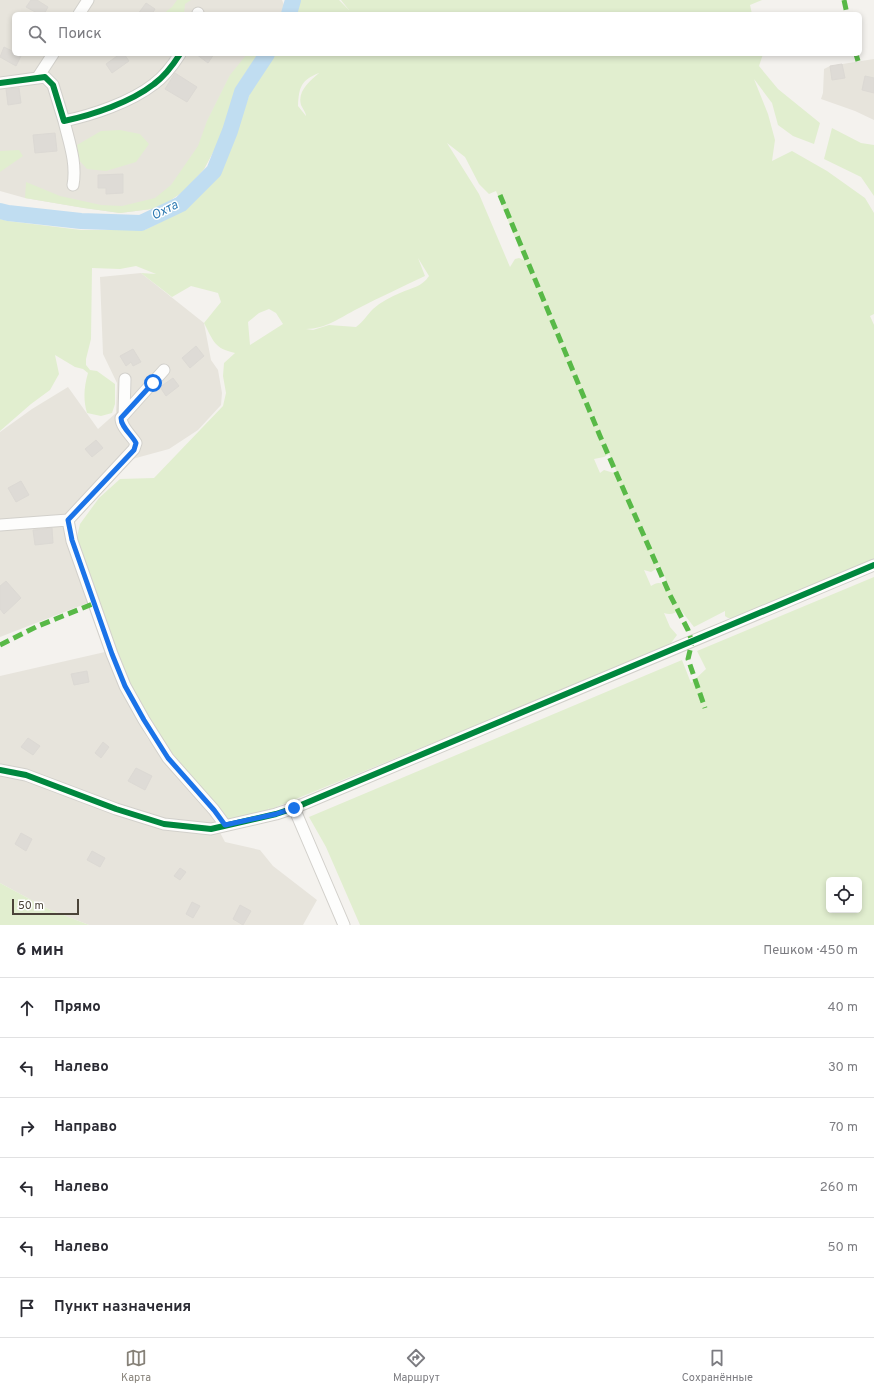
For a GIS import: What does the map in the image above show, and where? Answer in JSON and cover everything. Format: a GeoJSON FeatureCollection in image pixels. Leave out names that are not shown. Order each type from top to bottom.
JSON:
{"type":"FeatureCollection","features":[{"type":"Feature","properties":{"kind":"street"},"geometry":{"type":"LineString","coordinates":[[80,12],[88,0]]}},
{"type":"Feature","properties":{"kind":"street"},"geometry":{"type":"LineString","coordinates":[[38,77],[52,56]]}},
{"type":"Feature","properties":{"kind":"street"},"geometry":{"type":"LineString","coordinates":[[64,121],[78,118],[134,97],[155,84],[169,70],[179,56]]}},
{"type":"Feature","properties":{"kind":"street"},"geometry":{"type":"LineString","coordinates":[[0,83],[45,77],[53,85],[64,121],[72,156],[74,176],[73,185]]}},
{"type":"Feature","properties":{"kind":"street"},"geometry":{"type":"LineString","coordinates":[[0,525],[68,520],[134,450],[136,443],[121,423],[121,418],[164,370]]}},
{"type":"Feature","properties":{"kind":"street"},"geometry":{"type":"LineString","coordinates":[[124,414],[125,379]]}},
{"type":"Feature","properties":{"kind":"street"},"geometry":{"type":"LineString","coordinates":[[68,520],[72,540],[112,654],[125,686],[168,758],[214,810],[225,825]]}},
{"type":"Feature","properties":{"kind":"street"},"geometry":{"type":"LineString","coordinates":[[0,770],[26,775],[116,809],[164,824],[211,829],[276,814],[294,808],[874,565]]}},
{"type":"Feature","properties":{"kind":"street"},"geometry":{"type":"LineString","coordinates":[[294,808],[344,925]]}},
{"type":"Feature","properties":{"kind":"shaded area"},"geometry":{"type":"Polygon","coordinates":[[[0,0],[282,0],[284,5],[283,12],[12,12],[12,56],[257,56],[236,87],[219,141],[204,169],[184,191],[159,208],[120,213],[25,198],[0,191],[0,0]]]}},
{"type":"Feature","properties":{"kind":"shaded area"},"geometry":{"type":"Polygon","coordinates":[[[874,59],[874,120],[855,111],[821,99],[823,93],[824,69],[830,66],[874,59]]]}},
{"type":"Feature","properties":{"kind":"shaded area"},"geometry":{"type":"Polygon","coordinates":[[[141,273],[204,323],[211,360],[218,370],[222,393],[221,405],[198,430],[169,449],[125,461],[69,520],[90,602],[0,637],[0,432],[32,409],[68,387],[98,429],[116,413],[117,383],[103,354],[100,277],[141,273]]]}},
{"type":"Feature","properties":{"kind":"shaded area"},"geometry":{"type":"Polygon","coordinates":[[[105,652],[127,701],[148,739],[207,808],[225,842],[260,850],[273,866],[317,900],[303,925],[89,925],[48,909],[0,883],[0,676],[105,652]]]}},
{"type":"Feature","properties":{"kind":"green space"},"geometry":{"type":"Polygon","coordinates":[[[177,0],[191,0],[185,4],[184,12],[166,12],[172,7],[177,0]]]}},
{"type":"Feature","properties":{"kind":"green space"},"geometry":{"type":"Polygon","coordinates":[[[298,0],[339,0],[349,10],[341,0],[762,0],[750,5],[752,12],[297,12],[298,0]]]}},
{"type":"Feature","properties":{"kind":"green space"},"geometry":{"type":"Polygon","coordinates":[[[245,56],[257,56],[236,87],[219,141],[204,169],[184,191],[159,208],[120,213],[25,198],[26,182],[60,196],[101,205],[122,206],[155,198],[171,185],[198,146],[207,121],[230,75],[245,56]]]}},
{"type":"Feature","properties":{"kind":"green space"},"geometry":{"type":"Polygon","coordinates":[[[273,56],[762,56],[759,66],[778,89],[820,123],[814,144],[793,136],[778,125],[772,103],[754,79],[768,114],[775,140],[772,161],[792,151],[827,171],[865,198],[874,213],[874,314],[870,316],[874,325],[874,560],[733,618],[728,618],[725,616],[725,611],[694,627],[680,609],[672,614],[664,613],[670,627],[677,635],[668,647],[269,810],[268,808],[268,812],[227,821],[174,759],[137,701],[113,648],[77,537],[80,524],[99,498],[120,479],[154,478],[223,406],[226,393],[223,376],[224,363],[235,353],[223,349],[215,343],[204,323],[221,302],[218,293],[191,286],[172,297],[141,273],[156,274],[136,266],[120,269],[92,268],[91,339],[86,365],[90,370],[97,371],[115,384],[115,404],[112,413],[101,416],[87,413],[84,393],[88,373],[55,355],[59,374],[50,390],[31,404],[0,431],[0,219],[81,230],[145,230],[186,209],[219,173],[252,88],[273,56]],[[319,73],[308,78],[300,89],[298,106],[306,116],[301,105],[301,95],[305,87],[319,73]],[[447,143],[479,194],[510,267],[515,259],[519,258],[524,260],[496,191],[489,194],[479,184],[465,157],[447,143]],[[418,258],[425,276],[327,325],[306,329],[313,330],[329,325],[356,327],[382,302],[416,287],[426,280],[429,276],[418,258]],[[269,309],[259,313],[248,322],[250,345],[283,324],[276,313],[269,309]],[[609,454],[604,457],[594,459],[600,473],[604,470],[617,474],[609,454]],[[659,565],[651,572],[644,570],[651,586],[656,583],[660,583],[669,586],[659,565]]]}},
{"type":"Feature","properties":{"kind":"green space"},"geometry":{"type":"Polygon","coordinates":[[[832,128],[861,143],[874,145],[874,196],[861,177],[824,159],[832,128]]]}},
{"type":"Feature","properties":{"kind":"green space"},"geometry":{"type":"Polygon","coordinates":[[[120,130],[140,134],[149,144],[136,162],[106,171],[87,169],[78,159],[77,145],[101,131],[120,130]]]}},
{"type":"Feature","properties":{"kind":"green space"},"geometry":{"type":"Polygon","coordinates":[[[19,150],[23,156],[0,172],[0,151],[19,150]]]}},
{"type":"Feature","properties":{"kind":"green space"},"geometry":{"type":"Polygon","coordinates":[[[874,577],[874,925],[360,925],[326,847],[309,817],[682,660],[691,683],[706,669],[697,651],[874,577]]]}},
{"type":"Feature","properties":{"kind":"green space"},"geometry":{"type":"Polygon","coordinates":[[[0,883],[48,909],[89,925],[0,925],[0,883]]]}},
{"type":"Feature","properties":{"kind":"building"},"geometry":{"type":"Polygon","coordinates":[[[31,0],[37,0],[48,7],[45,12],[35,12],[26,7],[31,0]]]}},
{"type":"Feature","properties":{"kind":"building"},"geometry":{"type":"Polygon","coordinates":[[[146,3],[155,9],[153,12],[139,12],[146,3]]]}},
{"type":"Feature","properties":{"kind":"building"},"geometry":{"type":"Polygon","coordinates":[[[4,47],[12,51],[12,56],[21,56],[16,66],[0,57],[4,47]]]}},
{"type":"Feature","properties":{"kind":"building"},"geometry":{"type":"Polygon","coordinates":[[[117,56],[125,56],[129,61],[112,73],[106,64],[117,56]]]}},
{"type":"Feature","properties":{"kind":"building"},"geometry":{"type":"Polygon","coordinates":[[[199,56],[213,56],[208,63],[199,56]]]}},
{"type":"Feature","properties":{"kind":"building"},"geometry":{"type":"Polygon","coordinates":[[[842,64],[845,78],[832,80],[830,66],[842,64]]]}},
{"type":"Feature","properties":{"kind":"building"},"geometry":{"type":"Polygon","coordinates":[[[175,73],[197,87],[187,102],[165,89],[175,73]]]}},
{"type":"Feature","properties":{"kind":"building"},"geometry":{"type":"Polygon","coordinates":[[[865,76],[874,78],[874,93],[862,90],[865,76]]]}},
{"type":"Feature","properties":{"kind":"building"},"geometry":{"type":"Polygon","coordinates":[[[19,88],[21,103],[8,105],[6,89],[19,88]]]}},
{"type":"Feature","properties":{"kind":"building"},"geometry":{"type":"Polygon","coordinates":[[[55,133],[57,151],[35,153],[33,135],[55,133]]]}},
{"type":"Feature","properties":{"kind":"building"},"geometry":{"type":"Polygon","coordinates":[[[123,174],[123,193],[106,194],[106,188],[98,188],[98,175],[123,174]]]}},
{"type":"Feature","properties":{"kind":"building"},"geometry":{"type":"Polygon","coordinates":[[[196,346],[204,356],[190,368],[182,358],[196,346]]]}},
{"type":"Feature","properties":{"kind":"building"},"geometry":{"type":"Polygon","coordinates":[[[133,349],[141,362],[133,366],[131,362],[126,366],[120,356],[133,349]]]}},
{"type":"Feature","properties":{"kind":"building"},"geometry":{"type":"Polygon","coordinates":[[[173,378],[179,386],[166,396],[160,387],[173,378]]]}},
{"type":"Feature","properties":{"kind":"building"},"geometry":{"type":"Polygon","coordinates":[[[96,440],[103,448],[92,457],[85,449],[96,440]]]}},
{"type":"Feature","properties":{"kind":"building"},"geometry":{"type":"Polygon","coordinates":[[[21,481],[29,495],[16,502],[8,488],[21,481]]]}},
{"type":"Feature","properties":{"kind":"building"},"geometry":{"type":"Polygon","coordinates":[[[52,528],[53,543],[35,545],[33,530],[52,528]]]}},
{"type":"Feature","properties":{"kind":"building"},"geometry":{"type":"Polygon","coordinates":[[[6,581],[21,598],[4,614],[0,609],[0,586],[6,581]]]}},
{"type":"Feature","properties":{"kind":"building"},"geometry":{"type":"Polygon","coordinates":[[[87,671],[89,682],[74,685],[71,674],[87,671]]]}},
{"type":"Feature","properties":{"kind":"building"},"geometry":{"type":"Polygon","coordinates":[[[28,738],[40,746],[33,755],[21,747],[28,738]]]}},
{"type":"Feature","properties":{"kind":"building"},"geometry":{"type":"Polygon","coordinates":[[[103,742],[109,747],[101,758],[95,753],[103,742]]]}},
{"type":"Feature","properties":{"kind":"building"},"geometry":{"type":"Polygon","coordinates":[[[136,768],[152,776],[145,790],[128,781],[136,768]]]}},
{"type":"Feature","properties":{"kind":"building"},"geometry":{"type":"Polygon","coordinates":[[[21,833],[32,839],[26,851],[15,844],[21,833]]]}},
{"type":"Feature","properties":{"kind":"building"},"geometry":{"type":"Polygon","coordinates":[[[92,851],[105,858],[100,867],[87,860],[92,851]]]}},
{"type":"Feature","properties":{"kind":"building"},"geometry":{"type":"Polygon","coordinates":[[[180,868],[186,872],[180,880],[174,876],[180,868]]]}},
{"type":"Feature","properties":{"kind":"building"},"geometry":{"type":"Polygon","coordinates":[[[192,902],[200,906],[193,918],[186,914],[192,902]]]}},
{"type":"Feature","properties":{"kind":"building"},"geometry":{"type":"Polygon","coordinates":[[[240,905],[251,911],[243,925],[233,919],[240,905]]]}},
{"type":"Feature","properties":{"kind":"waterway","name":"Охта"},"geometry":{"type":"LineString","coordinates":[[290,12],[293,0]]}},
{"type":"Feature","properties":{"kind":"waterway","name":"Охта"},"geometry":{"type":"LineString","coordinates":[[0,211],[81,221],[141,223],[181,204],[214,171],[230,131],[242,92],[266,56]]}},
{"type":"Feature","properties":{"kind":"marked path"},"geometry":{"type":"LineString","coordinates":[[844,0],[847,12]]}},
{"type":"Feature","properties":{"kind":"marked path"},"geometry":{"type":"LineString","coordinates":[[857,56],[858,61]]}},
{"type":"Feature","properties":{"kind":"marked path"},"geometry":{"type":"LineString","coordinates":[[500,195],[600,436],[670,595],[688,630],[692,642],[688,659],[705,708]]}},
{"type":"Feature","properties":{"kind":"marked path"},"geometry":{"type":"LineString","coordinates":[[0,645],[38,626],[95,603]]}},
{"type":"Feature","properties":{"kind":"cycle path"},"geometry":{"type":"LineString","coordinates":[[0,83],[45,77],[53,85],[64,121],[111,107],[145,91],[162,77],[179,56]]}},
{"type":"Feature","properties":{"kind":"cycle path"},"geometry":{"type":"LineString","coordinates":[[0,770],[26,775],[116,809],[164,824],[211,829],[276,814],[294,808],[874,565]]}},
{"type":"Feature","properties":{"kind":"route"},"geometry":{"type":"LineString","coordinates":[[153,383],[121,418],[121,423],[136,443],[134,450],[68,520],[72,540],[112,654],[125,686],[168,758],[214,810],[225,825],[276,814],[294,808]]}}]}
